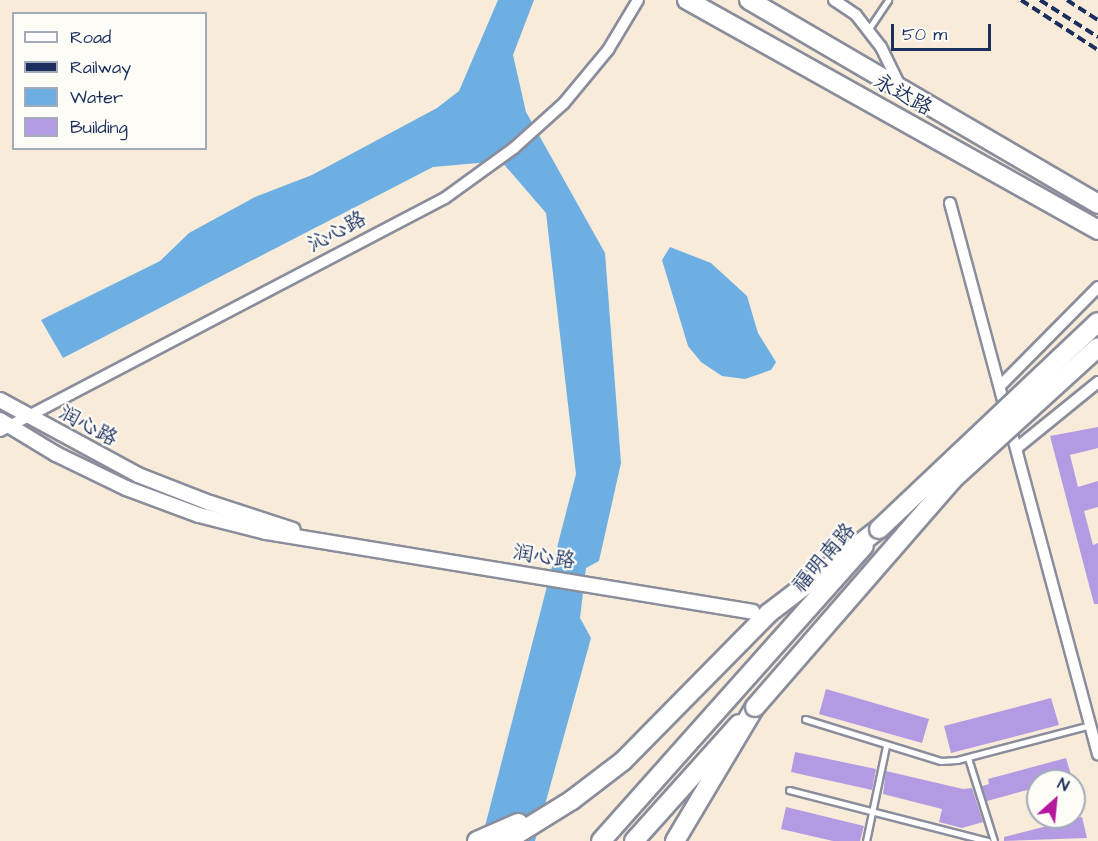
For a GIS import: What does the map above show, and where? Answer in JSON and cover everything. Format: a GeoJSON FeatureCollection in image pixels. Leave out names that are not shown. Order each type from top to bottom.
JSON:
{"type":"FeatureCollection","features":[{"type":"Feature","properties":{"kind":"main road","name":"永达路"},"geometry":{"type":"LineString","coordinates":[[687,0],[1098,230]]}},
{"type":"Feature","properties":{"kind":"main road","name":"永达路"},"geometry":{"type":"LineString","coordinates":[[749,0],[1098,204]]}},
{"type":"Feature","properties":{"kind":"main road","name":"福明南路"},"geometry":{"type":"LineString","coordinates":[[601,841],[879,529],[1098,322]]}},
{"type":"Feature","properties":{"kind":"main road"},"geometry":{"type":"LineString","coordinates":[[634,841],[755,707],[952,480],[1098,347]]}},
{"type":"Feature","properties":{"kind":"main road"},"geometry":{"type":"LineString","coordinates":[[506,841],[572,800],[623,761],[770,613],[879,529]]}},
{"type":"Feature","properties":{"kind":"main road"},"geometry":{"type":"LineString","coordinates":[[675,841],[755,707]]}},
{"type":"Feature","properties":{"kind":"main road"},"geometry":{"type":"LineString","coordinates":[[477,841],[572,800]]}},
{"type":"Feature","properties":{"kind":"street","name":"沁心路"},"geometry":{"type":"LineString","coordinates":[[3,425],[27,417],[444,198],[514,148],[564,103],[608,50],[638,0]]}},
{"type":"Feature","properties":{"kind":"street"},"geometry":{"type":"LineString","coordinates":[[834,0],[856,15],[868,30],[903,91]]}},
{"type":"Feature","properties":{"kind":"street"},"geometry":{"type":"LineString","coordinates":[[950,203],[1018,447],[1098,754]]}},
{"type":"Feature","properties":{"kind":"street"},"geometry":{"type":"LineString","coordinates":[[1001,385],[1098,287]]}},
{"type":"Feature","properties":{"kind":"street"},"geometry":{"type":"LineString","coordinates":[[1018,447],[1098,382]]}},
{"type":"Feature","properties":{"kind":"street","name":"润心路"},"geometry":{"type":"LineString","coordinates":[[0,400],[27,417],[138,475],[210,503],[329,542]]}},
{"type":"Feature","properties":{"kind":"street","name":"润心路"},"geometry":{"type":"LineString","coordinates":[[3,425],[126,488],[199,515],[266,532],[752,612]]}},
{"type":"Feature","properties":{"kind":"lane"},"geometry":{"type":"LineString","coordinates":[[868,30],[888,0]]}},
{"type":"Feature","properties":{"kind":"lane"},"geometry":{"type":"LineString","coordinates":[[805,719],[886,746],[941,761],[968,758],[1090,725]]}},
{"type":"Feature","properties":{"kind":"lane"},"geometry":{"type":"LineString","coordinates":[[866,841],[886,746]]}},
{"type":"Feature","properties":{"kind":"lane"},"geometry":{"type":"LineString","coordinates":[[968,758],[994,841]]}},
{"type":"Feature","properties":{"kind":"lane"},"geometry":{"type":"LineString","coordinates":[[789,790],[988,841]]}},
{"type":"Feature","properties":{"kind":"water"},"geometry":{"type":"Polygon","coordinates":[[[498,0],[534,0],[513,55],[526,112],[605,253],[621,463],[599,561],[586,568],[580,618],[591,638],[535,841],[484,841],[483,834],[576,474],[546,213],[501,161],[433,167],[63,358],[41,320],[160,261],[189,233],[255,197],[312,175],[437,108],[459,91],[498,0]]]}},
{"type":"Feature","properties":{"kind":"water"},"geometry":{"type":"Polygon","coordinates":[[[670,247],[711,263],[747,296],[758,333],[776,362],[771,370],[745,379],[722,376],[701,362],[688,346],[662,260],[670,247]]]}},
{"type":"Feature","properties":{"kind":"building"},"geometry":{"type":"Polygon","coordinates":[[[1098,427],[1098,448],[1070,455],[1078,487],[1098,481],[1098,507],[1084,511],[1093,545],[1098,543],[1098,604],[1094,604],[1050,436],[1098,427]]]}},
{"type":"Feature","properties":{"kind":"building"},"geometry":{"type":"Polygon","coordinates":[[[826,689],[929,719],[922,743],[819,714],[826,689]]]}},
{"type":"Feature","properties":{"kind":"building"},"geometry":{"type":"Polygon","coordinates":[[[1051,698],[1059,725],[951,753],[944,726],[1051,698]]]}},
{"type":"Feature","properties":{"kind":"building"},"geometry":{"type":"Polygon","coordinates":[[[795,752],[876,769],[872,790],[791,772],[795,752]]]}},
{"type":"Feature","properties":{"kind":"building"},"geometry":{"type":"Polygon","coordinates":[[[1066,758],[1069,769],[1026,769],[1026,790],[987,801],[982,786],[989,784],[988,779],[1066,758]]]}},
{"type":"Feature","properties":{"kind":"building"},"geometry":{"type":"Polygon","coordinates":[[[886,771],[963,789],[972,788],[983,822],[962,828],[939,822],[942,809],[883,794],[886,771]]]}},
{"type":"Feature","properties":{"kind":"building"},"geometry":{"type":"Polygon","coordinates":[[[786,807],[864,826],[860,841],[833,841],[781,829],[786,807]]]}},
{"type":"Feature","properties":{"kind":"building"},"geometry":{"type":"Polygon","coordinates":[[[1035,829],[1085,829],[1087,838],[1004,841],[1004,837],[1035,829]]]}},
{"type":"Feature","properties":{"kind":"railway"},"geometry":{"type":"LineString","coordinates":[[1021,0],[1098,50]]}},
{"type":"Feature","properties":{"kind":"railway"},"geometry":{"type":"LineString","coordinates":[[1040,0],[1098,37]]}},
{"type":"Feature","properties":{"kind":"railway"},"geometry":{"type":"LineString","coordinates":[[1067,0],[1098,20]]}}]}
